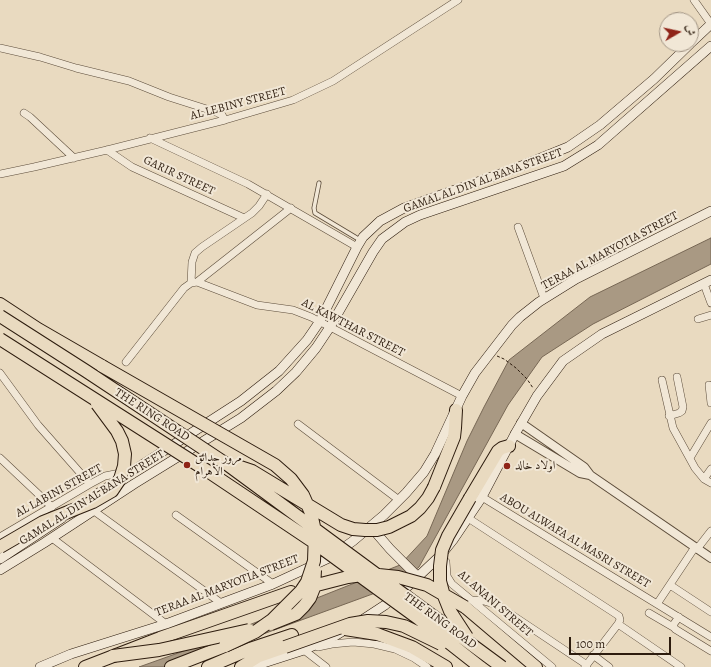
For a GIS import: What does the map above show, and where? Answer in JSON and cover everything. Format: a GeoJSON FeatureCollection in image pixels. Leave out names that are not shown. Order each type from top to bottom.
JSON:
{"type":"FeatureCollection","features":[{"type":"Feature","properties":{"kind":"highway"},"geometry":{"type":"LineString","coordinates":[[0,304],[44,332],[275,465],[291,479],[304,495],[311,512],[315,531],[315,550],[311,572],[301,591],[279,614],[255,632],[235,642],[171,667]]}},
{"type":"Feature","properties":{"kind":"highway","name":"THE RING ROAD"},"geometry":{"type":"LineString","coordinates":[[0,316],[228,465],[502,667]]}},
{"type":"Feature","properties":{"kind":"highway","name":"THE RING ROAD"},"geometry":{"type":"LineString","coordinates":[[0,339],[280,519],[420,619],[478,666]]}},
{"type":"Feature","properties":{"kind":"highway"},"geometry":{"type":"LineString","coordinates":[[0,547],[43,522],[103,497],[112,491],[120,479],[124,466],[125,454],[122,442],[117,430],[91,397]]}},
{"type":"Feature","properties":{"kind":"highway"},"geometry":{"type":"LineString","coordinates":[[228,465],[245,468],[341,525],[365,530],[377,530],[389,527],[411,516],[420,508],[434,487],[454,437],[456,428],[456,410]]}},
{"type":"Feature","properties":{"kind":"highway"},"geometry":{"type":"LineString","coordinates":[[471,643],[450,611],[444,596],[440,581],[442,550],[448,536],[476,497],[498,451],[509,446]]}},
{"type":"Feature","properties":{"kind":"highway"},"geometry":{"type":"LineString","coordinates":[[113,656],[159,650],[200,642],[270,625],[296,614],[310,598],[314,588],[316,577],[315,566],[312,556],[305,546],[280,519]]}},
{"type":"Feature","properties":{"kind":"highway","name":"THE RING ROAD"},"geometry":{"type":"LineString","coordinates":[[85,667],[160,638],[291,592],[334,580],[369,574],[398,577],[428,585],[465,607],[536,667]]}},
{"type":"Feature","properties":{"kind":"highway"},"geometry":{"type":"LineString","coordinates":[[240,667],[260,656],[285,647],[350,624],[368,621],[386,622],[404,626],[421,633],[478,666]]}},
{"type":"Feature","properties":{"kind":"highway"},"geometry":{"type":"LineString","coordinates":[[208,667],[250,649],[292,635],[342,629],[359,631],[393,639],[412,647],[446,667]]}},
{"type":"Feature","properties":{"kind":"main road","name":"GAMAL AL DIN AL BANA STREET"},"geometry":{"type":"LineString","coordinates":[[699,36],[711,24]]}},
{"type":"Feature","properties":{"kind":"main road","name":"GAMAL AL DIN AL BANA STREET"},"geometry":{"type":"LineString","coordinates":[[0,570],[235,422],[260,404],[296,372],[316,348],[382,239],[405,222],[420,215],[564,166],[598,145],[711,46]]}},
{"type":"Feature","properties":{"kind":"main road","name":"GAMAL AL DIN AL BANA STREET"},"geometry":{"type":"LineString","coordinates":[[0,559],[132,471],[241,401],[279,371],[307,340],[320,321],[359,244],[380,221],[404,208],[539,159],[576,142],[600,125],[654,79],[683,52]]}},
{"type":"Feature","properties":{"kind":"main road","name":"TERAA AL MARYOTIA STREET"},"geometry":{"type":"LineString","coordinates":[[40,667],[71,654],[166,624],[273,584],[329,558],[353,541],[399,500],[424,472],[435,454],[462,396],[475,373],[512,325],[544,298],[576,279],[711,211]]}},
{"type":"Feature","properties":{"kind":"main road"},"geometry":{"type":"LineString","coordinates":[[509,446],[537,396],[563,361],[602,334],[707,282]]}},
{"type":"Feature","properties":{"kind":"main road"},"geometry":{"type":"LineString","coordinates":[[307,340],[316,348]]}},
{"type":"Feature","properties":{"kind":"main road"},"geometry":{"type":"LineString","coordinates":[[251,667],[304,650],[335,636],[385,605],[416,575],[441,555],[468,518],[476,497]]}},
{"type":"Feature","properties":{"kind":"main road"},"geometry":{"type":"LineString","coordinates":[[370,526],[397,557],[416,575]]}},
{"type":"Feature","properties":{"kind":"street","name":"AL LEBINY STREET"},"geometry":{"type":"LineString","coordinates":[[0,174],[34,168],[107,150],[225,120],[283,103],[313,91],[342,75],[458,0]]}},
{"type":"Feature","properties":{"kind":"street"},"geometry":{"type":"LineString","coordinates":[[694,0],[711,24]]}},
{"type":"Feature","properties":{"kind":"street"},"geometry":{"type":"LineString","coordinates":[[0,48],[47,58],[76,68],[129,81],[169,97],[216,112],[222,115],[225,120]]}},
{"type":"Feature","properties":{"kind":"street"},"geometry":{"type":"LineString","coordinates":[[24,113],[74,158]]}},
{"type":"Feature","properties":{"kind":"street"},"geometry":{"type":"LineString","coordinates":[[150,138],[267,194],[359,244]]}},
{"type":"Feature","properties":{"kind":"street","name":"GARIR STREET"},"geometry":{"type":"LineString","coordinates":[[107,150],[132,167],[244,218]]}},
{"type":"Feature","properties":{"kind":"street"},"geometry":{"type":"LineString","coordinates":[[194,282],[192,262],[195,253],[259,206],[267,194]]}},
{"type":"Feature","properties":{"kind":"street"},"geometry":{"type":"LineString","coordinates":[[126,362],[184,288],[291,208]]}},
{"type":"Feature","properties":{"kind":"street"},"geometry":{"type":"LineString","coordinates":[[518,227],[544,298]]}},
{"type":"Feature","properties":{"kind":"street","name":"AL KAWTHAR STREET"},"geometry":{"type":"LineString","coordinates":[[194,282],[257,305],[293,310],[302,313],[462,396]]}},
{"type":"Feature","properties":{"kind":"street"},"geometry":{"type":"LineString","coordinates":[[707,282],[711,303]]}},
{"type":"Feature","properties":{"kind":"street"},"geometry":{"type":"LineString","coordinates":[[698,319],[711,315]]}},
{"type":"Feature","properties":{"kind":"street"},"geometry":{"type":"LineString","coordinates":[[0,373],[38,425],[90,484]]}},
{"type":"Feature","properties":{"kind":"street"},"geometry":{"type":"LineString","coordinates":[[669,416],[679,413],[682,411],[683,407],[676,378]]}},
{"type":"Feature","properties":{"kind":"street"},"geometry":{"type":"LineString","coordinates":[[662,380],[669,416],[673,428],[695,468],[704,479],[711,483]]}},
{"type":"Feature","properties":{"kind":"street"},"geometry":{"type":"LineString","coordinates":[[709,385],[711,403]]}},
{"type":"Feature","properties":{"kind":"street"},"geometry":{"type":"LineString","coordinates":[[521,423],[584,466],[590,475],[711,558]]}},
{"type":"Feature","properties":{"kind":"street"},"geometry":{"type":"LineString","coordinates":[[690,458],[711,423]]}},
{"type":"Feature","properties":{"kind":"street"},"geometry":{"type":"LineString","coordinates":[[298,424],[399,500]]}},
{"type":"Feature","properties":{"kind":"street"},"geometry":{"type":"LineString","coordinates":[[515,434],[580,473],[590,475]]}},
{"type":"Feature","properties":{"kind":"street"},"geometry":{"type":"LineString","coordinates":[[0,458],[52,507]]}},
{"type":"Feature","properties":{"kind":"street"},"geometry":{"type":"LineString","coordinates":[[704,479],[711,469]]}},
{"type":"Feature","properties":{"kind":"street","name":"AL LABINI STREET"},"geometry":{"type":"LineString","coordinates":[[2,534],[105,476],[118,472],[132,471]]}},
{"type":"Feature","properties":{"kind":"street","name":"ABOU ALWAFA AL MASRI STREET"},"geometry":{"type":"LineString","coordinates":[[476,497],[711,637]]}},
{"type":"Feature","properties":{"kind":"street"},"geometry":{"type":"LineString","coordinates":[[94,510],[221,603]]}},
{"type":"Feature","properties":{"kind":"street"},"geometry":{"type":"LineString","coordinates":[[176,515],[273,584]]}},
{"type":"Feature","properties":{"kind":"street"},"geometry":{"type":"LineString","coordinates":[[468,518],[619,616],[620,620],[586,666],[497,605],[484,601],[471,600]]}},
{"type":"Feature","properties":{"kind":"street"},"geometry":{"type":"LineString","coordinates":[[657,604],[696,548],[711,531]]}},
{"type":"Feature","properties":{"kind":"street"},"geometry":{"type":"LineString","coordinates":[[52,538],[166,624]]}},
{"type":"Feature","properties":{"kind":"street","name":"AL ANANI STREET"},"geometry":{"type":"LineString","coordinates":[[448,546],[445,566],[447,576],[452,584],[552,667]]}},
{"type":"Feature","properties":{"kind":"street"},"geometry":{"type":"LineString","coordinates":[[670,585],[711,612]]}},
{"type":"Feature","properties":{"kind":"street"},"geometry":{"type":"LineString","coordinates":[[649,613],[711,651]]}},
{"type":"Feature","properties":{"kind":"street"},"geometry":{"type":"LineString","coordinates":[[673,627],[679,617]]}},
{"type":"Feature","properties":{"kind":"street"},"geometry":{"type":"LineString","coordinates":[[618,624],[681,667]]}},
{"type":"Feature","properties":{"kind":"street"},"geometry":{"type":"LineString","coordinates":[[304,650],[332,644],[353,642],[374,644],[395,649],[414,658],[427,667]]}},
{"type":"Feature","properties":{"kind":"street"},"geometry":{"type":"LineString","coordinates":[[304,650],[326,667]]}},
{"type":"Feature","properties":{"kind":"street"},"geometry":{"type":"LineString","coordinates":[[593,655],[609,667]]}},
{"type":"Feature","properties":{"kind":"lane"},"geometry":{"type":"LineString","coordinates":[[319,183],[314,208],[315,213],[359,244]]}},
{"type":"Feature","properties":{"kind":"path"},"geometry":{"type":"LineString","coordinates":[[504,359],[527,379],[537,396]]}},
{"type":"Feature","properties":{"kind":"shaded area"},"geometry":{"type":"Polygon","coordinates":[[[711,238],[711,264],[593,324],[542,357],[508,405],[419,567],[397,585],[173,667],[139,667],[181,652],[400,565],[427,536],[467,441],[509,360],[590,297],[711,238]]]}},
{"type":"Feature","properties":{"kind":"place","name":"مرور حدائق الأهرام"},"geometry":{"type":"Point","coordinates":[187,465]}},
{"type":"Feature","properties":{"kind":"place","name":"اولاد خالد"},"geometry":{"type":"Point","coordinates":[507,466]}}]}
